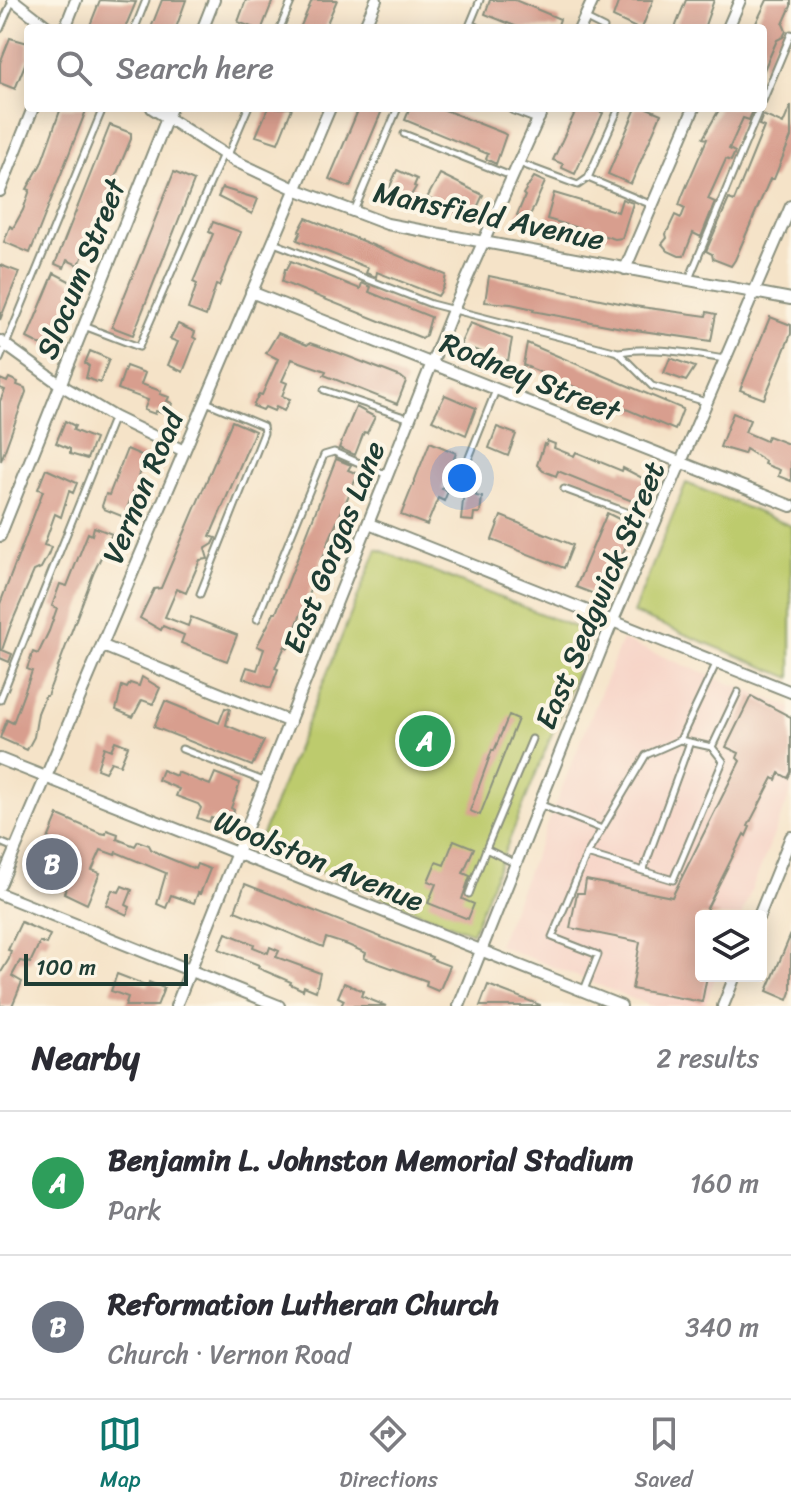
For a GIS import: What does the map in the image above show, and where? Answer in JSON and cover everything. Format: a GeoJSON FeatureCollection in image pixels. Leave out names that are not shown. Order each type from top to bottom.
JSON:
{"type":"FeatureCollection","features":[{"type":"Feature","properties":{"kind":"street"},"geometry":{"type":"LineString","coordinates":[[13,0],[44,24]]}},
{"type":"Feature","properties":{"kind":"street"},"geometry":{"type":"LineString","coordinates":[[67,24],[76,0]]}},
{"type":"Feature","properties":{"kind":"street"},"geometry":{"type":"LineString","coordinates":[[205,24],[214,0]]}},
{"type":"Feature","properties":{"kind":"street"},"geometry":{"type":"LineString","coordinates":[[366,24],[376,0]]}},
{"type":"Feature","properties":{"kind":"street"},"geometry":{"type":"LineString","coordinates":[[730,24],[740,0]]}},
{"type":"Feature","properties":{"kind":"street"},"geometry":{"type":"LineString","coordinates":[[582,23],[590,1]]}},
{"type":"Feature","properties":{"kind":"street"},"geometry":{"type":"LineString","coordinates":[[0,191],[31,112]]}},
{"type":"Feature","properties":{"kind":"street","name":"Mansfield Avenue"},"geometry":{"type":"LineString","coordinates":[[157,112],[225,155],[295,189],[387,224],[791,299]]}},
{"type":"Feature","properties":{"kind":"street","name":"Slocum Street"},"geometry":{"type":"LineString","coordinates":[[0,536],[170,112]]}},
{"type":"Feature","properties":{"kind":"street","name":"Vernon Road"},"geometry":{"type":"LineString","coordinates":[[0,885],[328,112]]}},
{"type":"Feature","properties":{"kind":"street"},"geometry":{"type":"LineString","coordinates":[[625,269],[692,112]]}},
{"type":"Feature","properties":{"kind":"street","name":"East Gorgas Lane"},"geometry":{"type":"LineString","coordinates":[[176,1006],[453,310],[541,113]]}},
{"type":"Feature","properties":{"kind":"street","name":"East Sedgwick Street"},"geometry":{"type":"LineString","coordinates":[[459,1006],[613,620],[791,206]]}},
{"type":"Feature","properties":{"kind":"street","name":"Rodney Street"},"geometry":{"type":"LineString","coordinates":[[251,292],[791,506]]}},
{"type":"Feature","properties":{"kind":"street"},"geometry":{"type":"LineString","coordinates":[[3,343],[61,385],[114,417],[184,451]]}},
{"type":"Feature","properties":{"kind":"street"},"geometry":{"type":"LineString","coordinates":[[369,524],[791,692]]}},
{"type":"Feature","properties":{"kind":"street"},"geometry":{"type":"LineString","coordinates":[[103,646],[290,722]]}},
{"type":"Feature","properties":{"kind":"street","name":"Woolston Avenue"},"geometry":{"type":"LineString","coordinates":[[0,759],[621,1006]]}},
{"type":"Feature","properties":{"kind":"street"},"geometry":{"type":"LineString","coordinates":[[761,910],[791,837]]}},
{"type":"Feature","properties":{"kind":"street"},"geometry":{"type":"LineString","coordinates":[[0,894],[279,1006]]}},
{"type":"Feature","properties":{"kind":"street"},"geometry":{"type":"LineString","coordinates":[[723,1006],[733,982]]}},
{"type":"Feature","properties":{"kind":"lane"},"geometry":{"type":"LineString","coordinates":[[0,29],[13,0]]}},
{"type":"Feature","properties":{"kind":"lane"},"geometry":{"type":"LineString","coordinates":[[137,24],[146,0]]}},
{"type":"Feature","properties":{"kind":"lane"},"geometry":{"type":"LineString","coordinates":[[282,24],[292,0]]}},
{"type":"Feature","properties":{"kind":"lane"},"geometry":{"type":"LineString","coordinates":[[470,24],[480,0]]}},
{"type":"Feature","properties":{"kind":"lane"},"geometry":{"type":"LineString","coordinates":[[767,91],[791,34]]}},
{"type":"Feature","properties":{"kind":"lane"},"geometry":{"type":"LineString","coordinates":[[0,359],[3,343],[101,112]]}},
{"type":"Feature","properties":{"kind":"lane"},"geometry":{"type":"LineString","coordinates":[[83,326],[139,347],[246,112]]}},
{"type":"Feature","properties":{"kind":"lane"},"geometry":{"type":"LineString","coordinates":[[354,211],[396,112]]}},
{"type":"Feature","properties":{"kind":"lane"},"geometry":{"type":"LineString","coordinates":[[519,163],[578,185],[588,178],[617,112]]}},
{"type":"Feature","properties":{"kind":"lane"},"geometry":{"type":"LineString","coordinates":[[688,280],[758,112]]}},
{"type":"Feature","properties":{"kind":"lane"},"geometry":{"type":"LineString","coordinates":[[404,134],[512,176]]}},
{"type":"Feature","properties":{"kind":"lane"},"geometry":{"type":"LineString","coordinates":[[588,178],[653,205]]}},
{"type":"Feature","properties":{"kind":"lane"},"geometry":{"type":"LineString","coordinates":[[271,242],[453,310],[618,352],[640,348],[726,359]]}},
{"type":"Feature","properties":{"kind":"lane"},"geometry":{"type":"LineString","coordinates":[[618,352],[652,386],[707,402]]}},
{"type":"Feature","properties":{"kind":"lane"},"geometry":{"type":"LineString","coordinates":[[469,482],[468,460],[497,389]]}},
{"type":"Feature","properties":{"kind":"lane"},"geometry":{"type":"LineString","coordinates":[[324,390],[410,419]]}},
{"type":"Feature","properties":{"kind":"lane"},"geometry":{"type":"LineString","coordinates":[[200,594],[264,433],[263,426],[205,402]]}},
{"type":"Feature","properties":{"kind":"lane"},"geometry":{"type":"LineString","coordinates":[[0,700],[114,417]]}},
{"type":"Feature","properties":{"kind":"lane"},"geometry":{"type":"LineString","coordinates":[[257,619],[324,455],[334,452],[388,475]]}},
{"type":"Feature","properties":{"kind":"lane"},"geometry":{"type":"LineString","coordinates":[[564,489],[655,523]]}},
{"type":"Feature","properties":{"kind":"lane"},"geometry":{"type":"LineString","coordinates":[[680,740],[716,662]]}},
{"type":"Feature","properties":{"kind":"lane"},"geometry":{"type":"LineString","coordinates":[[712,747],[738,692]]}},
{"type":"Feature","properties":{"kind":"lane"},"geometry":{"type":"LineString","coordinates":[[469,894],[532,739]]}},
{"type":"Feature","properties":{"kind":"lane"},"geometry":{"type":"LineString","coordinates":[[584,991],[598,955],[552,937],[587,854],[646,755],[680,740],[712,747],[723,761],[673,880],[587,854]]}},
{"type":"Feature","properties":{"kind":"lane"},"geometry":{"type":"LineString","coordinates":[[643,871],[690,742]]}},
{"type":"Feature","properties":{"kind":"lane"},"geometry":{"type":"LineString","coordinates":[[182,749],[266,782]]}},
{"type":"Feature","properties":{"kind":"lane"},"geometry":{"type":"LineString","coordinates":[[539,804],[602,829]]}},
{"type":"Feature","properties":{"kind":"lane"},"geometry":{"type":"LineString","coordinates":[[0,842],[15,849]]}},
{"type":"Feature","properties":{"kind":"lane"},"geometry":{"type":"LineString","coordinates":[[486,849],[515,863]]}},
{"type":"Feature","properties":{"kind":"shaded area"},"geometry":{"type":"Polygon","coordinates":[[[622,640],[791,708],[791,792],[743,910],[695,910],[695,982],[714,982],[704,1006],[651,1006],[498,945],[622,640]]]}},
{"type":"Feature","properties":{"kind":"green space"},"geometry":{"type":"Polygon","coordinates":[[[686,483],[791,526],[791,678],[633,613],[686,483]]]}},
{"type":"Feature","properties":{"kind":"green space"},"geometry":{"type":"Polygon","coordinates":[[[377,549],[592,634],[472,933],[257,847],[377,549]]]}},
{"type":"Feature","properties":{"kind":"building"},"geometry":{"type":"Polygon","coordinates":[[[100,0],[136,2],[127,24],[91,24],[100,0]]]}},
{"type":"Feature","properties":{"kind":"building"},"geometry":{"type":"Polygon","coordinates":[[[162,0],[186,0],[177,24],[153,24],[162,0]]]}},
{"type":"Feature","properties":{"kind":"building"},"geometry":{"type":"Polygon","coordinates":[[[246,0],[273,0],[264,24],[238,22],[246,0]]]}},
{"type":"Feature","properties":{"kind":"building"},"geometry":{"type":"Polygon","coordinates":[[[312,0],[337,0],[327,24],[302,24],[312,0]]]}},
{"type":"Feature","properties":{"kind":"building"},"geometry":{"type":"Polygon","coordinates":[[[490,0],[515,0],[560,19],[558,24],[510,24],[485,14],[490,0]]]}},
{"type":"Feature","properties":{"kind":"building"},"geometry":{"type":"Polygon","coordinates":[[[619,0],[653,0],[644,24],[628,24],[613,17],[619,0]]]}},
{"type":"Feature","properties":{"kind":"building"},"geometry":{"type":"Polygon","coordinates":[[[686,0],[714,0],[705,24],[677,24],[686,0]]]}},
{"type":"Feature","properties":{"kind":"building"},"geometry":{"type":"Polygon","coordinates":[[[767,0],[791,0],[783,24],[786,31],[777,40],[767,63],[767,24],[756,23],[767,0]]]}},
{"type":"Feature","properties":{"kind":"building"},"geometry":{"type":"Polygon","coordinates":[[[10,38],[24,42],[24,67],[15,89],[0,83],[0,63],[10,38]]]}},
{"type":"Feature","properties":{"kind":"building"},"geometry":{"type":"Polygon","coordinates":[[[791,105],[791,137],[735,260],[731,266],[713,259],[712,254],[706,251],[729,199],[734,201],[764,127],[759,125],[763,115],[783,124],[791,105]]]}},
{"type":"Feature","properties":{"kind":"building"},"geometry":{"type":"Polygon","coordinates":[[[60,112],[85,112],[30,253],[4,242],[10,226],[13,228],[23,210],[30,190],[27,189],[41,164],[60,112]]]}},
{"type":"Feature","properties":{"kind":"building"},"geometry":{"type":"Polygon","coordinates":[[[266,112],[290,112],[278,143],[256,136],[266,112]]]}},
{"type":"Feature","properties":{"kind":"building"},"geometry":{"type":"Polygon","coordinates":[[[357,112],[381,112],[350,187],[329,179],[357,112]]]}},
{"type":"Feature","properties":{"kind":"building"},"geometry":{"type":"Polygon","coordinates":[[[408,112],[450,112],[506,135],[496,164],[486,159],[488,154],[405,120],[408,112]]]}},
{"type":"Feature","properties":{"kind":"building"},"geometry":{"type":"Polygon","coordinates":[[[575,112],[603,113],[575,174],[553,160],[575,112]]]}},
{"type":"Feature","properties":{"kind":"building"},"geometry":{"type":"Polygon","coordinates":[[[634,112],[661,114],[631,184],[608,174],[634,112]]]}},
{"type":"Feature","properties":{"kind":"building"},"geometry":{"type":"Polygon","coordinates":[[[718,112],[753,112],[749,120],[743,118],[729,149],[735,152],[731,161],[726,159],[708,199],[715,202],[701,237],[693,233],[684,256],[679,256],[662,244],[675,215],[681,218],[685,208],[679,205],[707,139],[703,138],[718,112]]]}},
{"type":"Feature","properties":{"kind":"building"},"geometry":{"type":"Polygon","coordinates":[[[110,125],[131,133],[131,139],[81,260],[78,265],[67,260],[64,268],[55,264],[110,125]]]}},
{"type":"Feature","properties":{"kind":"building"},"geometry":{"type":"Polygon","coordinates":[[[397,170],[417,179],[406,204],[386,196],[397,170]]]}},
{"type":"Feature","properties":{"kind":"building"},"geometry":{"type":"Polygon","coordinates":[[[174,172],[194,181],[133,335],[112,327],[174,172]]]}},
{"type":"Feature","properties":{"kind":"building"},"geometry":{"type":"Polygon","coordinates":[[[440,174],[483,195],[472,219],[427,198],[440,174]]]}},
{"type":"Feature","properties":{"kind":"building"},"geometry":{"type":"Polygon","coordinates":[[[534,177],[545,182],[528,220],[517,215],[525,196],[523,194],[534,177]]]}},
{"type":"Feature","properties":{"kind":"building"},"geometry":{"type":"Polygon","coordinates":[[[222,188],[258,199],[252,214],[218,197],[222,188]]]}},
{"type":"Feature","properties":{"kind":"building"},"geometry":{"type":"Polygon","coordinates":[[[554,193],[618,212],[622,199],[633,203],[622,238],[615,239],[547,219],[554,193]]]}},
{"type":"Feature","properties":{"kind":"building"},"geometry":{"type":"Polygon","coordinates":[[[306,218],[446,275],[443,288],[438,296],[377,272],[376,277],[366,273],[368,268],[297,240],[306,218]]]}},
{"type":"Feature","properties":{"kind":"building"},"geometry":{"type":"Polygon","coordinates":[[[213,222],[241,232],[219,286],[216,285],[206,316],[188,309],[197,284],[193,282],[213,234],[209,232],[213,222]]]}},
{"type":"Feature","properties":{"kind":"building"},"geometry":{"type":"Polygon","coordinates":[[[291,261],[360,289],[362,283],[371,287],[369,292],[431,317],[426,335],[422,338],[282,282],[291,261]]]}},
{"type":"Feature","properties":{"kind":"building"},"geometry":{"type":"Polygon","coordinates":[[[0,265],[19,272],[0,320],[0,265]]]}},
{"type":"Feature","properties":{"kind":"building"},"geometry":{"type":"Polygon","coordinates":[[[54,273],[75,284],[49,349],[27,338],[54,273]]]}},
{"type":"Feature","properties":{"kind":"building"},"geometry":{"type":"Polygon","coordinates":[[[489,276],[634,306],[706,316],[707,312],[716,314],[711,341],[622,328],[511,304],[485,302],[489,276]]]}},
{"type":"Feature","properties":{"kind":"building"},"geometry":{"type":"Polygon","coordinates":[[[770,317],[791,325],[791,334],[764,399],[740,390],[770,317]]]}},
{"type":"Feature","properties":{"kind":"building"},"geometry":{"type":"Polygon","coordinates":[[[470,323],[512,339],[508,361],[460,345],[470,323]]]}},
{"type":"Feature","properties":{"kind":"building"},"geometry":{"type":"Polygon","coordinates":[[[178,324],[195,332],[193,337],[196,339],[183,372],[168,365],[178,342],[170,339],[178,324]]]}},
{"type":"Feature","properties":{"kind":"building"},"geometry":{"type":"Polygon","coordinates":[[[278,333],[401,377],[406,381],[397,404],[292,359],[282,381],[287,383],[282,396],[290,399],[284,411],[276,407],[274,411],[253,406],[259,394],[262,395],[278,359],[266,353],[278,333]]]}},
{"type":"Feature","properties":{"kind":"building"},"geometry":{"type":"Polygon","coordinates":[[[527,343],[683,409],[675,430],[523,365],[527,343]]]}},
{"type":"Feature","properties":{"kind":"building"},"geometry":{"type":"Polygon","coordinates":[[[90,351],[109,359],[100,383],[86,378],[89,366],[85,363],[90,351]]]}},
{"type":"Feature","properties":{"kind":"building"},"geometry":{"type":"Polygon","coordinates":[[[670,358],[695,367],[686,381],[664,373],[670,358]]]}},
{"type":"Feature","properties":{"kind":"building"},"geometry":{"type":"Polygon","coordinates":[[[126,366],[145,373],[141,384],[169,397],[167,401],[172,403],[170,411],[164,409],[162,413],[156,411],[155,414],[144,410],[148,400],[118,389],[126,366]]]}},
{"type":"Feature","properties":{"kind":"building"},"geometry":{"type":"Polygon","coordinates":[[[9,378],[18,382],[17,385],[25,388],[26,392],[1,461],[0,401],[5,390],[0,388],[0,379],[7,382],[9,378]]]}},
{"type":"Feature","properties":{"kind":"building"},"geometry":{"type":"Polygon","coordinates":[[[445,395],[476,408],[466,435],[432,420],[445,395]]]}},
{"type":"Feature","properties":{"kind":"building"},"geometry":{"type":"Polygon","coordinates":[[[356,407],[375,417],[367,433],[364,432],[355,455],[339,448],[356,407]]]}},
{"type":"Feature","properties":{"kind":"building"},"geometry":{"type":"Polygon","coordinates":[[[733,413],[750,420],[745,432],[766,441],[768,436],[791,445],[791,481],[778,476],[780,470],[764,464],[765,461],[746,449],[744,454],[720,447],[733,413]]]}},
{"type":"Feature","properties":{"kind":"building"},"geometry":{"type":"Polygon","coordinates":[[[65,421],[75,426],[73,430],[95,439],[87,459],[70,454],[70,449],[56,443],[65,421]]]}},
{"type":"Feature","properties":{"kind":"building"},"geometry":{"type":"Polygon","coordinates":[[[232,421],[255,431],[210,536],[216,538],[205,549],[208,559],[200,560],[186,593],[177,589],[165,617],[188,626],[191,617],[237,635],[227,661],[181,643],[184,635],[163,626],[161,630],[140,618],[154,589],[161,588],[232,421]]]}},
{"type":"Feature","properties":{"kind":"building"},"geometry":{"type":"Polygon","coordinates":[[[497,427],[516,434],[508,456],[489,448],[497,427]]]}},
{"type":"Feature","properties":{"kind":"building"},"geometry":{"type":"Polygon","coordinates":[[[547,441],[555,444],[554,448],[574,456],[576,452],[622,471],[623,468],[652,483],[642,505],[558,471],[556,476],[543,471],[537,465],[547,441]]]}},
{"type":"Feature","properties":{"kind":"building"},"geometry":{"type":"Polygon","coordinates":[[[430,442],[456,453],[442,489],[448,491],[444,501],[438,498],[427,525],[401,515],[430,442]]]}},
{"type":"Feature","properties":{"kind":"building"},"geometry":{"type":"Polygon","coordinates":[[[127,449],[146,457],[124,517],[102,506],[127,449]]]}},
{"type":"Feature","properties":{"kind":"building"},"geometry":{"type":"Polygon","coordinates":[[[336,459],[351,465],[348,470],[358,474],[327,545],[332,546],[329,554],[325,553],[321,561],[288,648],[285,646],[275,668],[278,669],[271,688],[243,678],[247,667],[257,670],[264,649],[257,646],[276,613],[336,459]]]}},
{"type":"Feature","properties":{"kind":"building"},"geometry":{"type":"Polygon","coordinates":[[[46,469],[77,483],[73,493],[69,491],[61,517],[55,514],[44,545],[51,547],[48,555],[41,568],[34,571],[10,627],[2,650],[12,654],[9,662],[0,658],[0,604],[43,491],[38,489],[46,469]]]}},
{"type":"Feature","properties":{"kind":"building"},"geometry":{"type":"Polygon","coordinates":[[[464,491],[476,492],[476,496],[482,497],[480,513],[474,513],[473,521],[461,520],[464,491]]]}},
{"type":"Feature","properties":{"kind":"building"},"geometry":{"type":"Polygon","coordinates":[[[607,513],[635,527],[602,597],[576,587],[607,513]]]}},
{"type":"Feature","properties":{"kind":"building"},"geometry":{"type":"Polygon","coordinates":[[[501,516],[573,545],[564,568],[492,540],[501,516]]]}},
{"type":"Feature","properties":{"kind":"building"},"geometry":{"type":"Polygon","coordinates":[[[94,527],[112,534],[38,713],[34,737],[27,750],[0,738],[7,720],[13,723],[32,671],[27,669],[33,652],[38,654],[49,631],[57,608],[52,606],[60,584],[67,586],[88,533],[92,535],[94,527]]]}},
{"type":"Feature","properties":{"kind":"building"},"geometry":{"type":"Polygon","coordinates":[[[142,677],[160,688],[153,704],[142,700],[133,717],[116,710],[122,686],[127,688],[130,683],[139,686],[142,677]]]}},
{"type":"Feature","properties":{"kind":"building"},"geometry":{"type":"Polygon","coordinates":[[[751,696],[791,717],[791,772],[788,778],[779,773],[776,780],[773,778],[706,910],[695,910],[695,982],[706,982],[702,1002],[632,989],[640,942],[570,928],[577,893],[584,893],[586,880],[672,897],[740,761],[737,758],[739,753],[726,747],[751,696]]]}},
{"type":"Feature","properties":{"kind":"building"},"geometry":{"type":"Polygon","coordinates":[[[165,701],[219,723],[225,708],[230,709],[226,725],[264,741],[252,766],[154,727],[165,701]]]}},
{"type":"Feature","properties":{"kind":"building"},"geometry":{"type":"Polygon","coordinates":[[[509,715],[518,719],[480,815],[470,811],[492,750],[509,715]]]}},
{"type":"Feature","properties":{"kind":"building"},"geometry":{"type":"Polygon","coordinates":[[[115,741],[128,746],[120,765],[111,762],[105,772],[97,769],[104,747],[111,750],[115,741]]]}},
{"type":"Feature","properties":{"kind":"building"},"geometry":{"type":"Polygon","coordinates":[[[162,770],[176,776],[177,772],[210,785],[215,773],[240,783],[229,823],[197,818],[201,808],[198,804],[176,796],[179,789],[158,780],[162,770]]]}},
{"type":"Feature","properties":{"kind":"building"},"geometry":{"type":"Polygon","coordinates":[[[58,815],[100,833],[106,834],[107,830],[118,834],[117,839],[135,846],[138,841],[149,845],[161,855],[195,869],[197,864],[210,869],[200,894],[194,903],[171,895],[166,908],[157,904],[166,873],[116,852],[115,855],[101,850],[92,870],[100,873],[87,904],[64,893],[66,889],[44,880],[42,883],[33,880],[37,871],[32,869],[42,843],[46,844],[58,815]]]}},
{"type":"Feature","properties":{"kind":"building"},"geometry":{"type":"Polygon","coordinates":[[[454,840],[474,848],[463,873],[470,876],[462,899],[474,904],[468,919],[428,903],[436,884],[428,881],[436,862],[444,865],[454,840]]]}},
{"type":"Feature","properties":{"kind":"building"},"geometry":{"type":"Polygon","coordinates":[[[245,884],[450,966],[441,987],[438,991],[426,986],[427,981],[364,958],[366,953],[348,945],[326,938],[323,947],[235,911],[245,884]]]}},
{"type":"Feature","properties":{"kind":"building"},"geometry":{"type":"Polygon","coordinates":[[[122,886],[132,890],[126,905],[130,907],[127,915],[106,905],[112,890],[119,892],[122,886]]]}},
{"type":"Feature","properties":{"kind":"building"},"geometry":{"type":"Polygon","coordinates":[[[21,922],[50,935],[46,944],[40,942],[30,963],[20,961],[12,976],[22,982],[12,1006],[0,1006],[0,974],[9,959],[11,951],[8,950],[21,922]]]}},
{"type":"Feature","properties":{"kind":"building"},"geometry":{"type":"Polygon","coordinates":[[[226,933],[268,953],[270,947],[279,951],[276,957],[320,973],[316,991],[304,986],[303,990],[258,968],[259,965],[219,949],[226,933]]]}},
{"type":"Feature","properties":{"kind":"building"},"geometry":{"type":"Polygon","coordinates":[[[791,934],[791,992],[788,1000],[767,991],[791,934]]]}},
{"type":"Feature","properties":{"kind":"building"},"geometry":{"type":"Polygon","coordinates":[[[117,974],[148,986],[149,982],[164,988],[157,1006],[125,1006],[128,997],[111,991],[117,974]]]}},
{"type":"Feature","properties":{"kind":"building"},"geometry":{"type":"Polygon","coordinates":[[[344,983],[363,991],[361,996],[386,1006],[341,1006],[344,1000],[338,997],[344,983]]]}},
{"type":"Feature","properties":{"kind":"building"},"geometry":{"type":"Polygon","coordinates":[[[488,985],[540,1005],[540,1006],[480,1006],[488,985]]]}},
{"type":"Feature","properties":{"kind":"place","name":"Benjamin L. Johnston Memorial Stadium"},"geometry":{"type":"Point","coordinates":[425,741]}},
{"type":"Feature","properties":{"kind":"place","name":"Reformation Lutheran Church"},"geometry":{"type":"Point","coordinates":[52,864]}}]}
